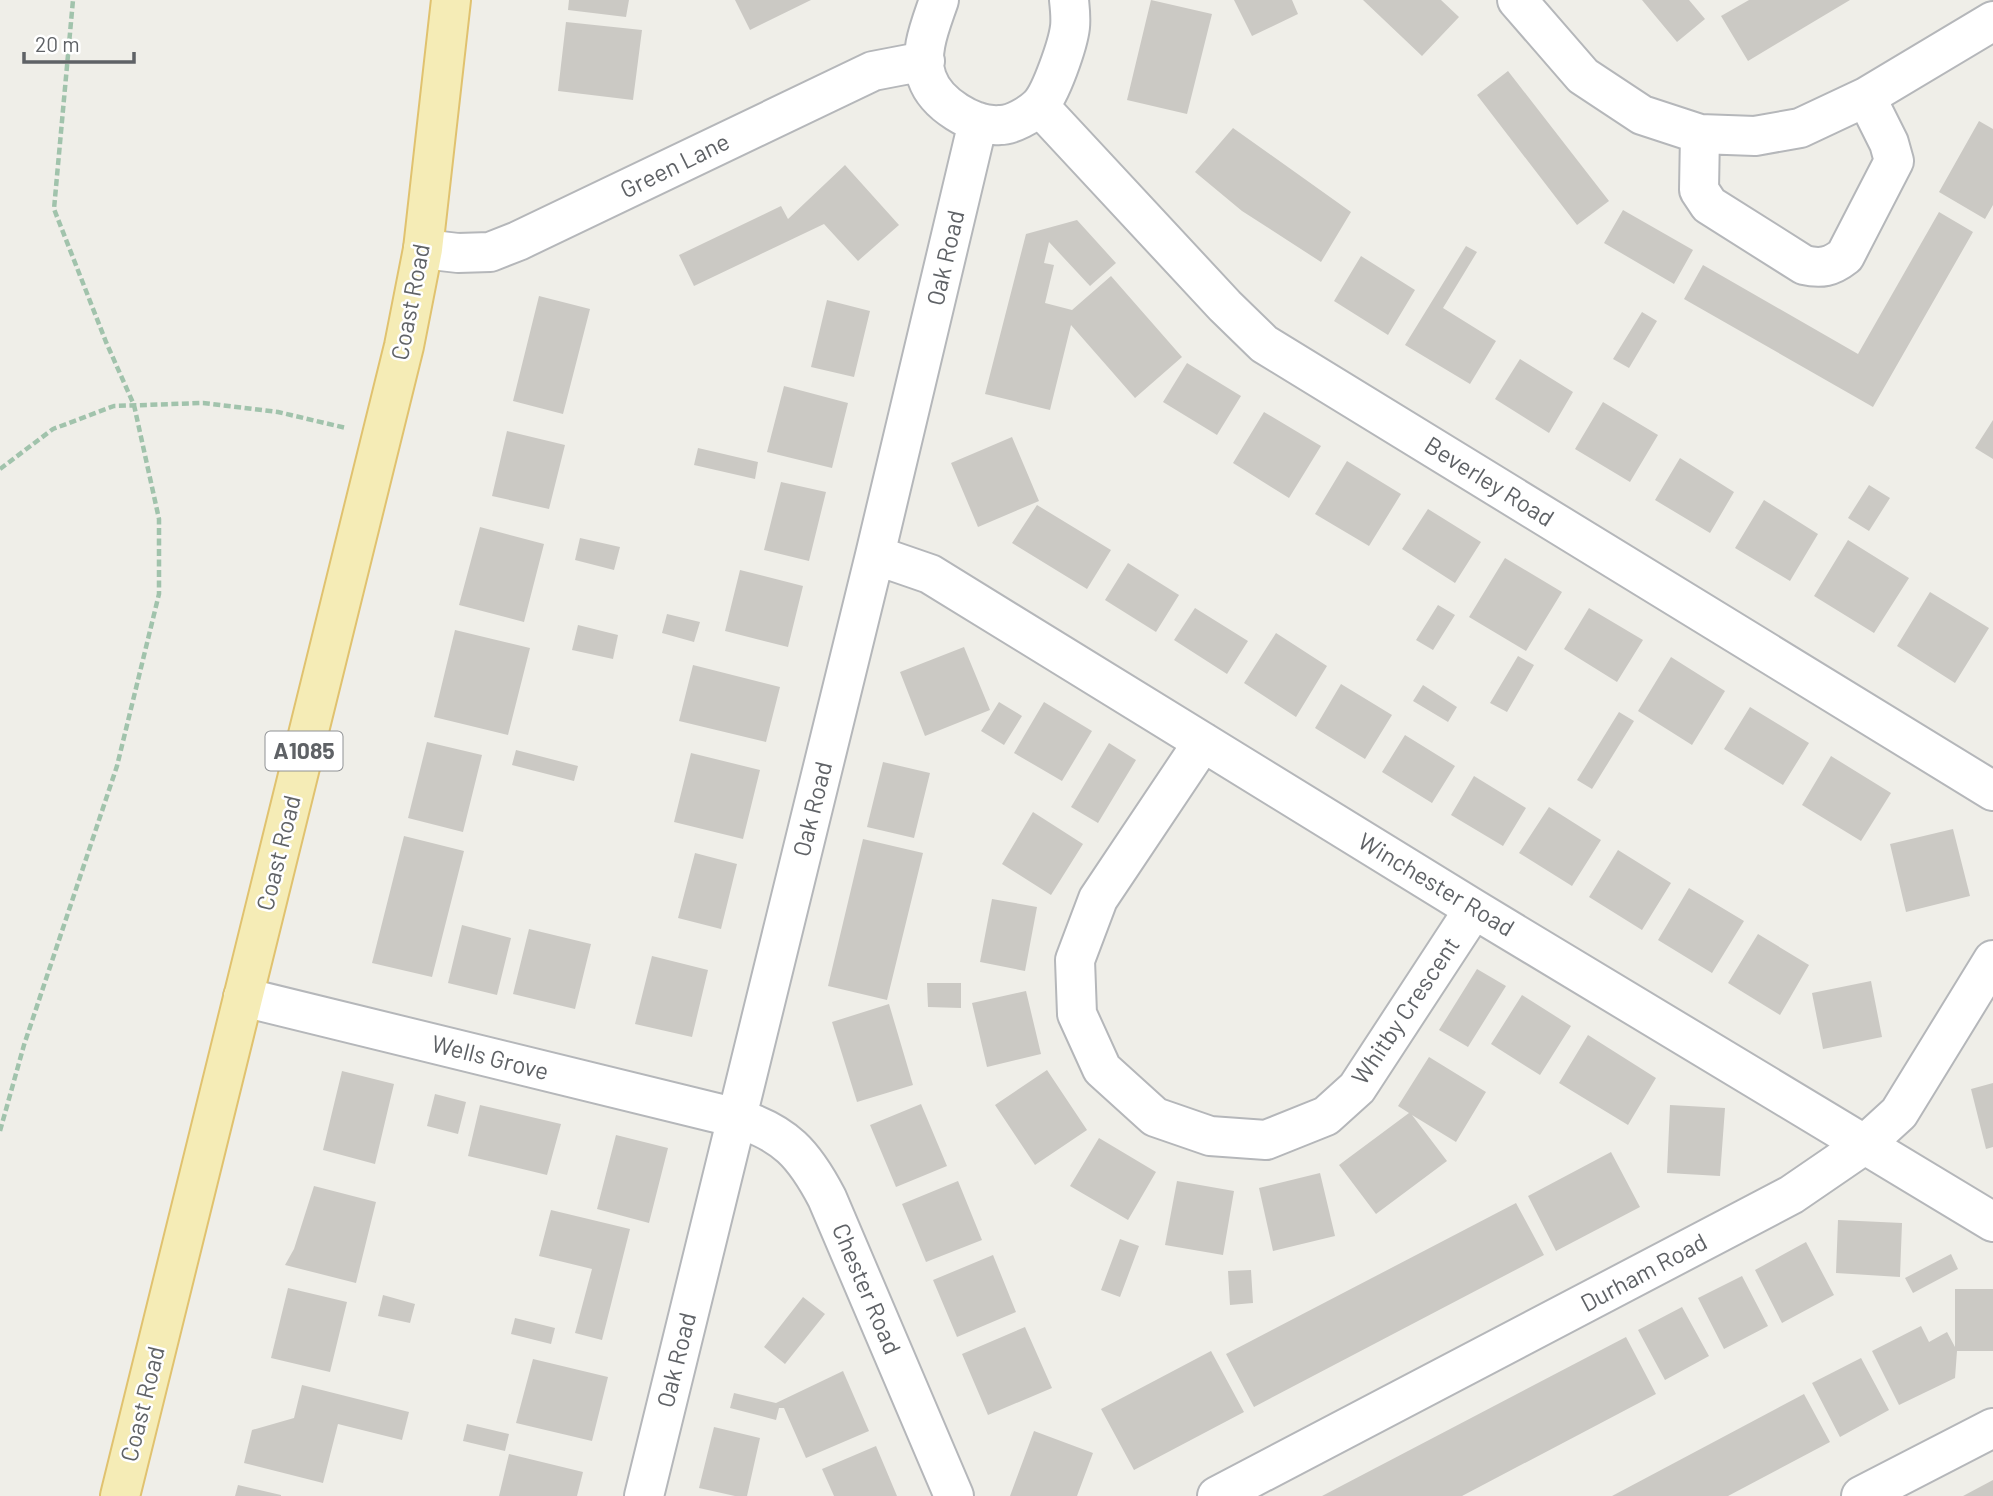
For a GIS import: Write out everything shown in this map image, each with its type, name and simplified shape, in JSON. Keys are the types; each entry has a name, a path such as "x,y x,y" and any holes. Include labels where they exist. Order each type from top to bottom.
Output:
{"main road":[{"name":"Coast Road","path":"120,1496 404,346 423,249 452,0"}],"street":[{"path":"939,0 928,35 925,61 927,79 939,98 962,116 978,122 1001,125 1018,120 1039,106 1056,76 1070,27 1069,0"},
{"path":"1517,0 1583,76 1642,115 1700,134 1755,136 1800,128 1866,97 1993,21"},
{"name":"Green Lane","path":"423,249 458,253 489,252 518,241 873,71 925,61"},
{"path":"1700,134 1699,190 1709,205 1804,265 1819,268 1835,264 1845,256 1894,161 1889,144 1866,97"},
{"name":"Beverley Road","path":"1039,106 1225,306 1264,344 1993,792"},
{"name":"Oak Road","path":"644,1496 875,555 978,122"},
{"name":"Winchester Road","path":"875,555 930,574 1474,909 1993,1222"},
{"name":"Whitby Crescent","path":"1203,742 1098,899 1075,960 1077,1014 1102,1069 1155,1117 1210,1136 1266,1140 1326,1116 1357,1088 1474,909"},
{"name":"Durham Road","path":"1217,1496 1791,1195 1864,1145 1899,1113 1993,960"},
{"name":"Wells Grove","path":"243,997 737,1118"},
{"name":"Chester Road","path":"737,1118 780,1136 814,1172 954,1496"},
{"path":"1861,1496 1993,1428"}],"path":[{"path":"0,1131 24,1045 117,766 159,594 159,519 134,405 106,342 54,209 73,0"},
{"path":"0,469 53,429 114,406 203,403 278,412 357,431"}],"building":[{"path":"569,0 629,0 626,17 568,10"},
{"path":"735,0 811,0 750,30"},
{"path":"1151,0 1212,14 1187,114 1127,100"},
{"path":"1234,0 1292,0 1298,14 1252,36"},
{"path":"1363,0 1441,0 1459,17 1422,56"},
{"path":"1642,0 1689,0 1705,19 1677,42"},
{"path":"1749,0 1850,0 1748,61 1721,16"},
{"path":"566,22 642,30 633,100 558,91"},
{"path":"1508,71 1609,201 1577,225 1477,95"},
{"path":"1979,121 1993,129 1993,205 1985,219 1939,192"},
{"path":"1233,128 1351,212 1321,262 1242,211 1195,172"},
{"path":"845,165 899,225 858,261 824,224 694,286 679,255 781,206 788,219"},
{"path":"1623,210 1693,250 1674,284 1604,243"},
{"path":"1939,212 1973,232 1873,407 1684,299 1703,265 1858,354"},
{"path":"1077,220 1116,263 1090,286 1049,242 1044,263 1054,265 1045,303 1072,310 1111,276 1182,357 1135,398 1071,325 1050,410 985,394 1026,234"},
{"path":"1466,246 1477,252 1443,308 1496,341 1470,384 1405,345"},
{"path":"1361,256 1415,290 1388,335 1334,301"},
{"path":"539,296 590,309 563,414 513,401"},
{"path":"827,300 870,311 854,377 811,367"},
{"path":"1642,312 1657,321 1629,368 1613,359"},
{"path":"1520,359 1573,392 1549,433 1495,399"},
{"path":"1187,363 1241,396 1217,435 1163,402"},
{"path":"784,386 848,403 832,468 767,452"},
{"path":"1603,402 1658,435 1630,482 1575,449"},
{"path":"1264,412 1321,446 1289,498 1233,463"},
{"path":"1993,420 1993,459 1975,448"},
{"path":"507,431 565,445 549,509 492,496"},
{"path":"1012,437 1039,501 978,527 951,463"},
{"path":"698,448 758,462 755,479 694,465"},
{"path":"1680,458 1734,492 1710,533 1655,500"},
{"path":"1347,461 1401,494 1369,546 1315,514"},
{"path":"781,482 826,492 809,561 764,550"},
{"path":"1869,485 1890,498 1869,531 1848,518"},
{"path":"1764,500 1818,534 1790,581 1735,548"},
{"path":"1037,505 1111,550 1087,589 1012,543"},
{"path":"1428,509 1481,542 1455,583 1402,549"},
{"path":"480,527 544,544 524,622 459,605"},
{"path":"580,538 620,547 614,570 575,560"},
{"path":"1848,540 1909,578 1874,633 1814,596"},
{"path":"1505,558 1562,592 1526,651 1469,617"},
{"path":"1128,563 1179,595 1156,632 1105,600"},
{"path":"740,570 803,586 788,647 725,631"},
{"path":"1930,592 1989,628 1955,683 1897,646"},
{"path":"1438,605 1455,615 1433,650 1416,640"},
{"path":"1195,608 1248,641 1227,674 1174,640"},
{"path":"1589,608 1643,640 1617,682 1564,649"},
{"path":"667,614 700,622 694,642 662,633"},
{"path":"578,625 618,635 613,659 572,650"},
{"path":"455,630 530,648 508,735 434,717"},
{"path":"1276,633 1327,666 1296,717 1244,683"},
{"path":"964,647 990,710 925,736 900,672"},
{"path":"1518,656 1534,665 1507,712 1490,703"},
{"path":"1671,657 1725,691 1692,745 1638,711"},
{"path":"693,665 780,687 766,742 679,721"},
{"path":"1341,684 1392,715 1365,759 1315,728"},
{"path":"1423,685 1457,707 1448,722 1413,701"},
{"path":"999,702 1022,716 1004,745 981,731"},
{"path":"1044,702 1092,731 1062,781 1014,753"},
{"path":"1750,707 1809,743 1783,785 1724,749"},
{"path":"1619,712 1634,721 1592,789 1577,780"},
{"path":"1405,735 1455,766 1432,803 1382,772"},
{"path":"427,742 482,755 463,832 408,818"},
{"path":"1109,743 1136,760 1098,823 1071,807"},
{"path":"516,750 578,766 574,781 512,765"},
{"path":"691,753 760,770 743,839 674,822"},
{"path":"1831,756 1891,793 1861,841 1802,805"},
{"path":"883,762 930,773 914,838 867,827"},
{"path":"1474,776 1526,808 1503,846 1451,815"},
{"path":"1549,807 1601,840 1572,886 1519,853"},
{"path":"1033,812 1083,844 1051,895 1002,864"},
{"path":"1953,829 1970,896 1906,912 1890,844"},
{"path":"404,836 464,851 432,977 372,963"},
{"path":"863,839 923,853 887,1000 828,986"},
{"path":"1618,850 1671,883 1642,930 1589,897"},
{"path":"695,853 737,864 721,929 678,918"},
{"path":"1689,888 1744,921 1712,973 1658,940"},
{"path":"992,899 1037,907 1025,971 980,962"},
{"path":"462,925 511,938 497,995 448,983"},
{"path":"529,929 591,944 575,1009 513,994"},
{"path":"1758,934 1809,965 1780,1015 1728,983"},
{"path":"652,956 708,970 692,1037 635,1024"},
{"path":"1477,969 1506,986 1468,1047 1439,1030"},
{"path":"1871,981 1882,1037 1823,1049 1812,993"},
{"path":"927,983 961,983 961,1008 928,1007"},
{"path":"1026,991 1041,1054 987,1067 972,1003"},
{"path":"1522,995 1571,1026 1540,1075 1491,1044"},
{"path":"889,1004 913,1085 857,1102 832,1022"},
{"path":"1588,1035 1656,1078 1628,1125 1559,1083"},
{"path":"1429,1057 1486,1092 1456,1142 1412,1115 1447,1161 1376,1214 1339,1165 1409,1113 1398,1106"},
{"path":"1047,1070 1087,1130 1035,1165 995,1105"},
{"path":"342,1071 394,1084 375,1164 323,1150"},
{"path":"1993,1083 1993,1147 1986,1149 1971,1089"},
{"path":"435,1094 466,1102 458,1134 427,1126"},
{"path":"921,1104 947,1166 896,1187 870,1125"},
{"path":"480,1105 561,1124 547,1175 468,1156"},
{"path":"1670,1105 1725,1108 1720,1176 1667,1173"},
{"path":"616,1135 668,1148 649,1223 597,1209"},
{"path":"1099,1138 1156,1172 1128,1220 1070,1186"},
{"path":"1611,1152 1640,1207 1556,1251 1528,1196"},
{"path":"1320,1173 1335,1236 1273,1251 1259,1188"},
{"path":"958,1181 982,1240 926,1262 902,1204"},
{"path":"1177,1181 1234,1191 1223,1255 1165,1245"},
{"path":"314,1186 376,1202 356,1283 285,1265 294,1249"},
{"path":"1516,1203 1544,1255 1254,1407 1226,1354"},
{"path":"551,1210 630,1229 602,1340 575,1333 592,1269 539,1256"},
{"path":"1838,1220 1902,1223 1900,1277 1836,1273"},
{"path":"1120,1239 1139,1246 1120,1297 1101,1290"},
{"path":"1806,1242 1834,1295 1782,1323 1755,1270"},
{"path":"1951,1254 1958,1269 1913,1293 1905,1278"},
{"path":"993,1255 1016,1312 957,1337 933,1280"},
{"path":"1251,1270 1253,1303 1230,1305 1228,1271"},
{"path":"1742,1276 1768,1326 1724,1349 1698,1298"},
{"path":"288,1288 347,1302 330,1372 271,1358"},
{"path":"1955,1289 1993,1289 1993,1351 1957,1351 1955,1378 1899,1405 1872,1351 1921,1326 1929,1342 1947,1332 1955,1347"},
{"path":"383,1295 415,1304 410,1323 378,1316"},
{"path":"803,1297 825,1314 785,1364 764,1347"},
{"path":"1682,1307 1709,1356 1665,1380 1638,1330"},
{"path":"515,1318 555,1328 551,1344 511,1334"},
{"path":"1025,1327 1052,1388 988,1415 962,1354"},
{"path":"1626,1337 1656,1394 1462,1496 1322,1496"},
{"path":"1211,1351 1244,1412 1134,1470 1101,1409"},
{"path":"1861,1358 1889,1410 1840,1437 1812,1383"},
{"path":"533,1359 608,1377 592,1441 516,1423"},
{"path":"843,1371 869,1431 806,1458 784,1408 779,1408 776,1420 730,1408 734,1393 776,1403"},
{"path":"302,1385 409,1412 402,1440 338,1424 323,1483 244,1463 252,1430 294,1418"},
{"path":"1804,1394 1830,1442 1728,1496 1612,1496"},
{"path":"467,1424 509,1434 505,1451 463,1441"},
{"path":"714,1427 760,1438 747,1496 699,1488"},
{"path":"1034,1431 1093,1453 1077,1496 1010,1496"},
{"path":"876,1446 897,1496 834,1496 822,1469"},
{"path":"509,1454 583,1472 577,1496 499,1496"},
{"path":"1993,1480 1993,1496 1963,1496"},
{"path":"238,1485 281,1495 281,1496 235,1496"}]}
